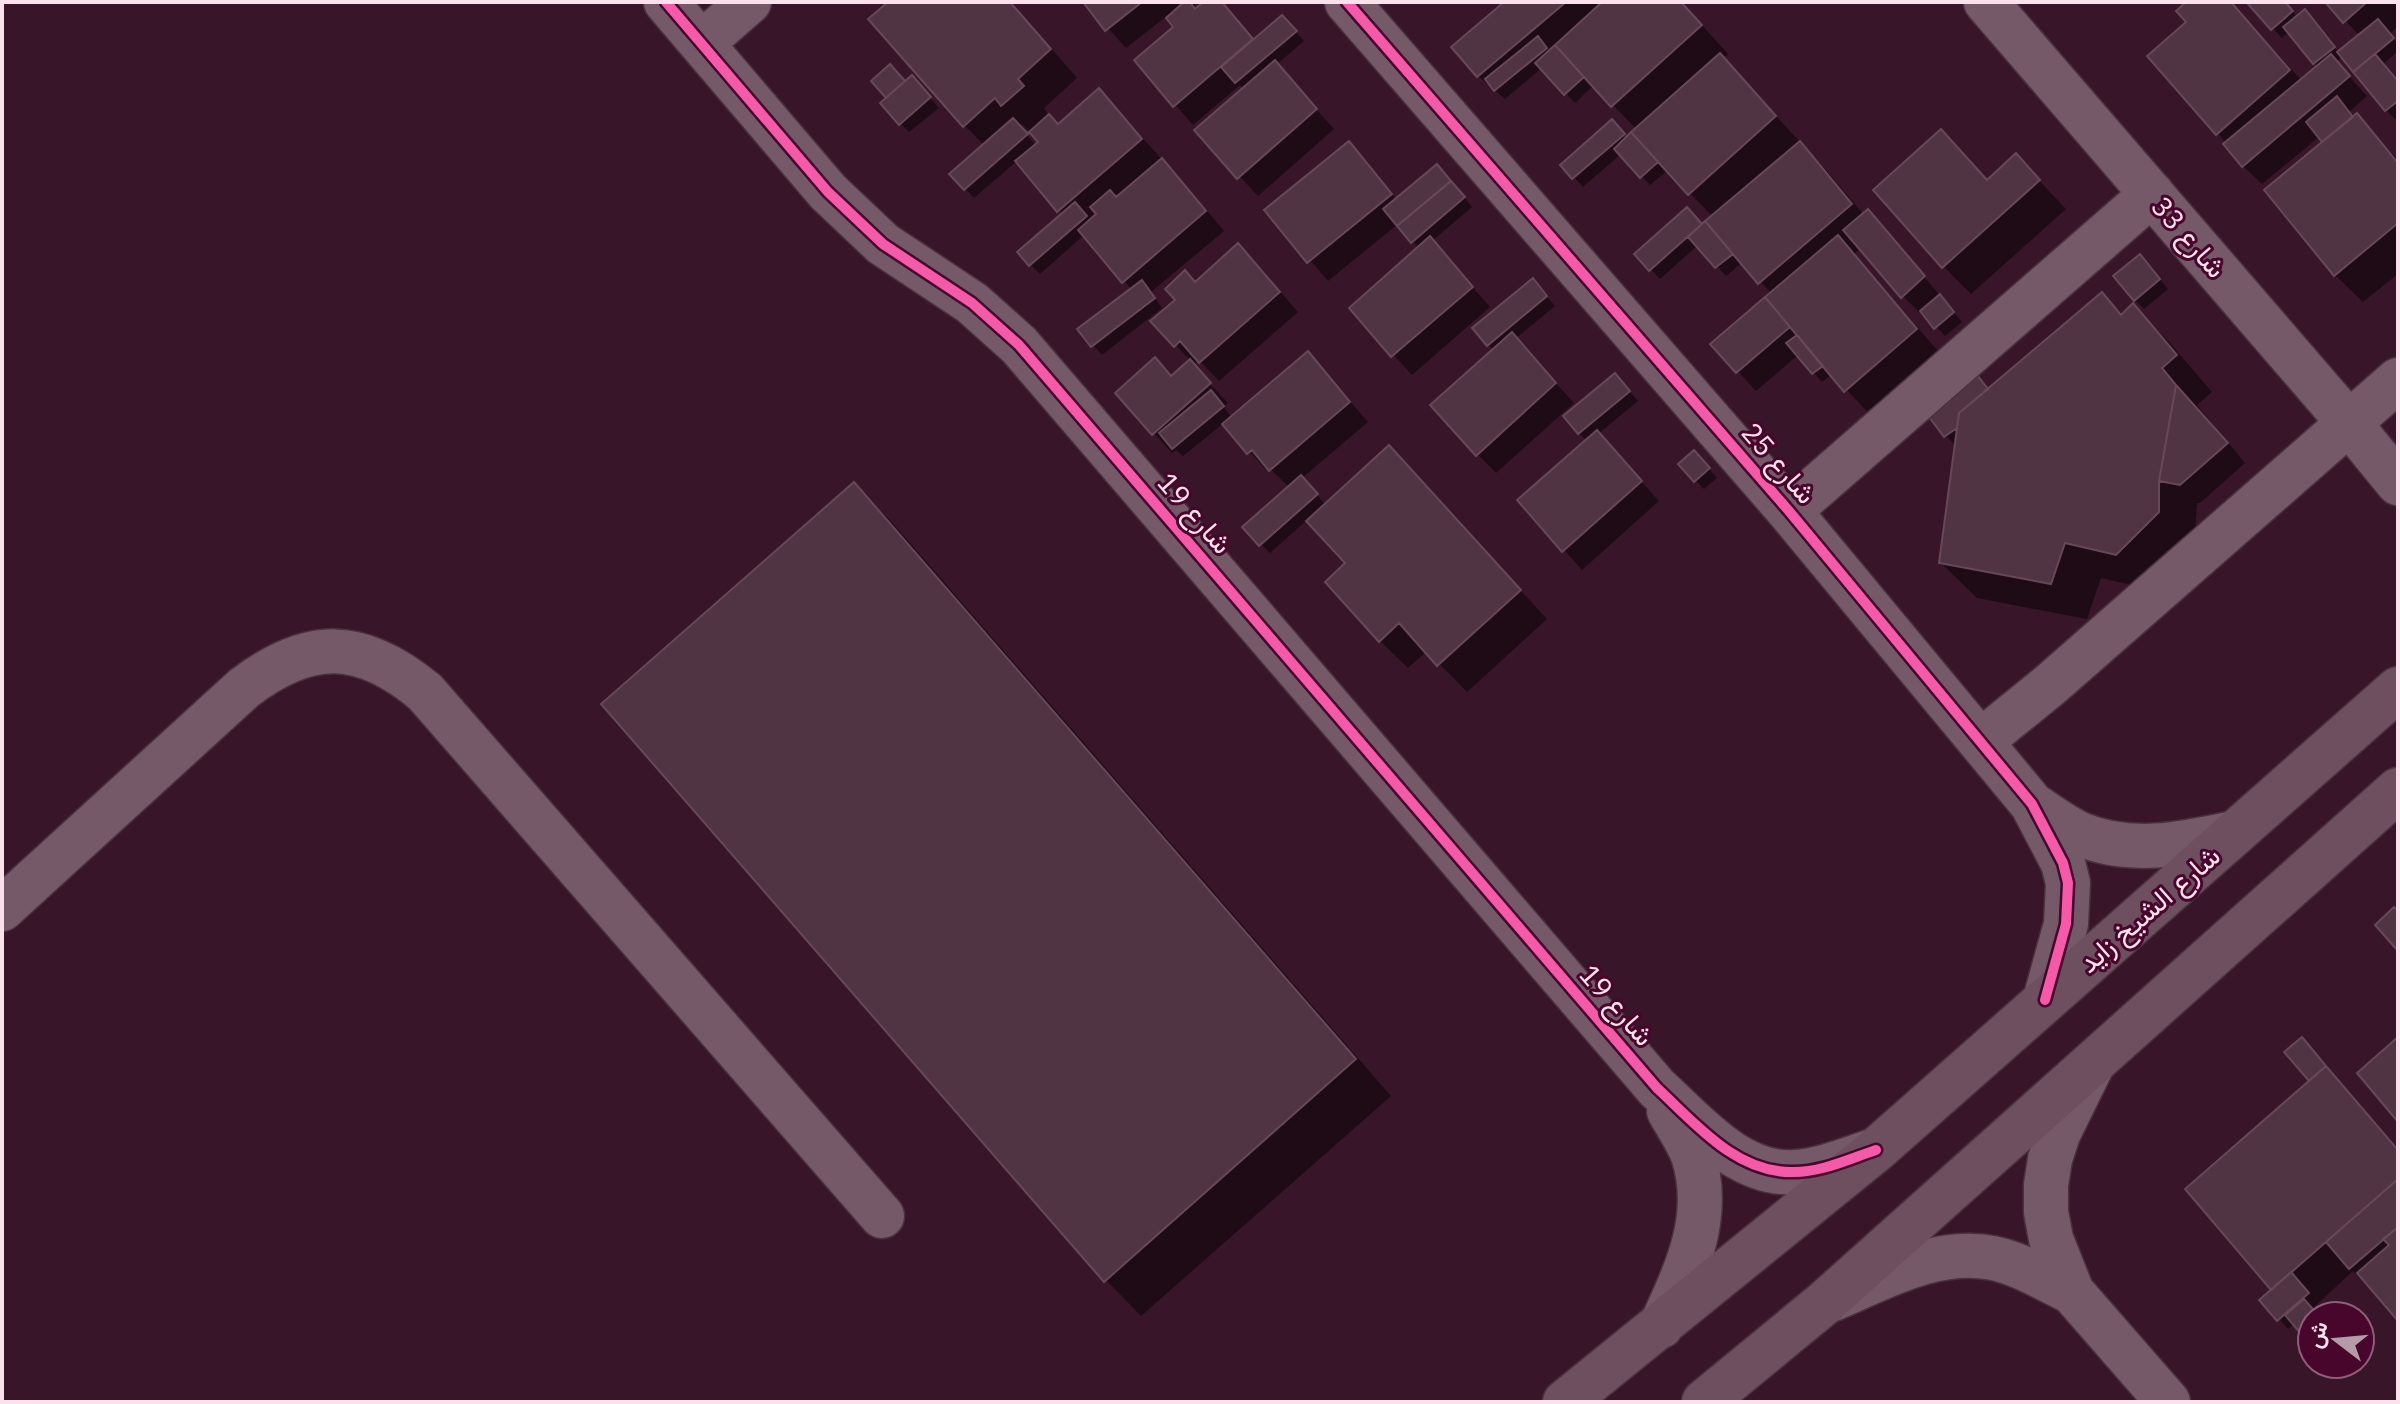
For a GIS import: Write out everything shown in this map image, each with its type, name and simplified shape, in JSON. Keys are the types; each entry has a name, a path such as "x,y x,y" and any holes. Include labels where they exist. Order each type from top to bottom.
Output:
{"main road":[{"name":"شارع الشيخ زايد","path":"1565,1402 1876,1150 2398,689"},
{"path":"1704,1402 1823,1304 2398,790"}],"street":[{"name":"شارع 19","path":"666,2 854,219 914,266 972,303 1019,345 1657,1088"},
{"path":"702,43 749,2"},
{"name":"شارع 25","path":"1347,2 1789,511 2032,804 2063,863 2068,883 2066,924 2045,1000"},
{"name":"شارع 33","path":"2006,9 2152,194 2396,478"},
{"path":"1789,511 2152,194"},
{"path":"1981,741 2050,685 2398,380"},
{"path":"2,909 232,698 271,667 302,655 336,651 369,656 399,670 425,692 882,1216"},
{"name":"شارع 25","path":"2032,804 2078,833 2125,846 2174,845 2234,833"},
{"path":"2094,1061 2058,1134 2046,1185 2046,1212 2051,1239 2072,1292 2168,1402"},
{"path":"1657,1088 1722,1147 1744,1161 1767,1170 1792,1173 1816,1169 1876,1150"},
{"path":"1657,1088 1692,1151 1701,1197 1696,1243 1661,1326"},
{"path":"1823,1304 1905,1268 1933,1259 1962,1256 1992,1258 2021,1267 2072,1292"}],"building":[{"path":"888,2 1010,2 1051,49 1018,79 1024,86 1001,106 995,98 963,127 868,19"},
{"path":"1083,2 1142,2 1105,31"},
{"path":"1184,2 1190,2 1195,9 1203,2 1222,2 1253,39 1173,107 1134,60 1173,27 1166,18"},
{"path":"1504,2 1566,2 1477,77 1451,47"},
{"path":"1602,2 1681,2 1702,25 1611,107 1555,45"},
{"path":"2186,2 2231,2 2290,70 2216,135 2147,56 2186,22 2176,11"},
{"path":"2285,2 2293,11 2271,30 2248,4"},
{"path":"2325,2 2367,2 2343,23"},
{"path":"2305,9 2335,47 2313,64 2283,27"},
{"path":"1282,15 1297,31 1235,83 1221,67"},
{"path":"2378,19 2394,38 2353,72 2337,52"},
{"path":"1538,36 1547,48 1494,91 1485,79"},
{"path":"1555,45 1584,77 1564,95 1535,63"},
{"path":"1720,53 1776,116 1688,195 1631,132"},
{"path":"2331,54 2350,76 2242,167 2223,144"},
{"path":"2375,54 2398,81 2398,101 2385,111 2353,72"},
{"path":"1275,60 1317,109 1237,179 1194,130"},
{"path":"890,64 905,81 886,98 871,81"},
{"path":"912,75 931,97 899,125 880,103"},
{"path":"1099,88 1142,139 1057,212 1015,161 1038,142 1029,132 1049,114 1058,124"},
{"path":"2337,96 2353,117 2322,142 2306,122"},
{"path":"2357,113 2398,163 2398,223 2334,276 2264,190"},
{"path":"1013,118 1028,134 964,190 949,174"},
{"path":"1612,119 1625,134 1572,179 1560,165"},
{"path":"1941,129 1987,180 2016,153 2040,180 1942,268 1873,190"},
{"path":"1631,132 1658,162 1640,178 1614,149"},
{"path":"1349,141 1392,194 1307,263 1264,210"},
{"path":"1800,141 1852,204 1758,284 1705,221"},
{"path":"1162,158 1206,211 1122,283 1078,230 1096,214 1090,207 1110,190 1116,197"},
{"path":"1437,164 1451,181 1397,226 1383,209"},
{"path":"1451,181 1465,197 1411,243 1397,226"},
{"path":"1075,202 1087,216 1029,266 1017,252"},
{"path":"1687,207 1702,224 1649,271 1634,254"},
{"path":"1868,209 1925,276 1901,298 1843,230"},
{"path":"1705,221 1733,254 1715,268 1688,237"},
{"path":"1838,235 1917,329 1844,392 1765,297"},
{"path":"1430,236 1473,287 1391,357 1349,308"},
{"path":"1238,243 1280,292 1199,363 1180,341 1174,347 1150,321 1175,300 1165,289 1185,270 1195,282"},
{"path":"2140,254 2160,279 2134,301 2113,276"},
{"path":"1533,278 1547,296 1487,346 1472,328"},
{"path":"1142,280 1155,298 1091,347 1077,329"},
{"path":"2102,292 2121,315 2133,303 2177,355 2162,368 2176,385 2159,481 2159,512 2116,555 2065,543 2051,584 1939,563 1959,413"},
{"path":"1940,294 1954,312 1934,329 1920,311"},
{"path":"1765,297 1790,327 1736,373 1710,344"},
{"path":"1512,332 1556,383 1476,456 1430,405"},
{"path":"1797,335 1823,366 1812,374 1786,343"},
{"path":"1308,351 1350,402 1269,471 1252,450 1247,454 1222,424"},
{"path":"1155,357 1171,376 1190,359 1211,383 1152,435 1115,393"},
{"path":"1615,373 1630,391 1578,434 1563,416"},
{"path":"1978,376 1988,389 1959,413 1957,428 1944,437 1929,417"},
{"path":"2176,385 2228,443 2180,485 2159,481"},
{"path":"1211,390 1224,406 1172,449 1159,433"},
{"path":"1597,430 1642,481 1562,552 1517,500"},
{"path":"1389,445 1521,590 1437,666 1399,623 1379,642 1325,582 1345,563 1306,521"},
{"path":"1694,450 1710,468 1694,482 1678,464"},
{"path":"1301,475 1318,494 1259,546 1242,527"},
{"path":"854,482 1356,1059 1104,1282 601,704"},
{"path":"2394,907 2398,911 2398,951 2375,925"},
{"path":"2302,1037 2326,1066 2309,1081 2284,1052"},
{"path":"2398,1037 2398,1122 2357,1073"},
{"path":"2326,1066 2398,1150 2398,1179 2271,1290 2185,1189"},
{"path":"2398,1179 2398,1227 2349,1269 2326,1242"},
{"path":"2398,1227 2398,1321 2357,1273 2389,1245 2383,1239"},
{"path":"2291,1272 2309,1293 2296,1300 2296,1304 2277,1321 2259,1300"},
{"path":"2296,1306 2296,1328 2285,1315"}],"cycle path":[{"path":"666,2 828,192 883,244 972,303 1019,345 1657,1088 1686,1116 1734,1155 1771,1170 1813,1170 1876,1150"},
{"path":"1347,2 1789,511 2032,804 2063,863 2068,883 2066,924 2045,1000"}]}
